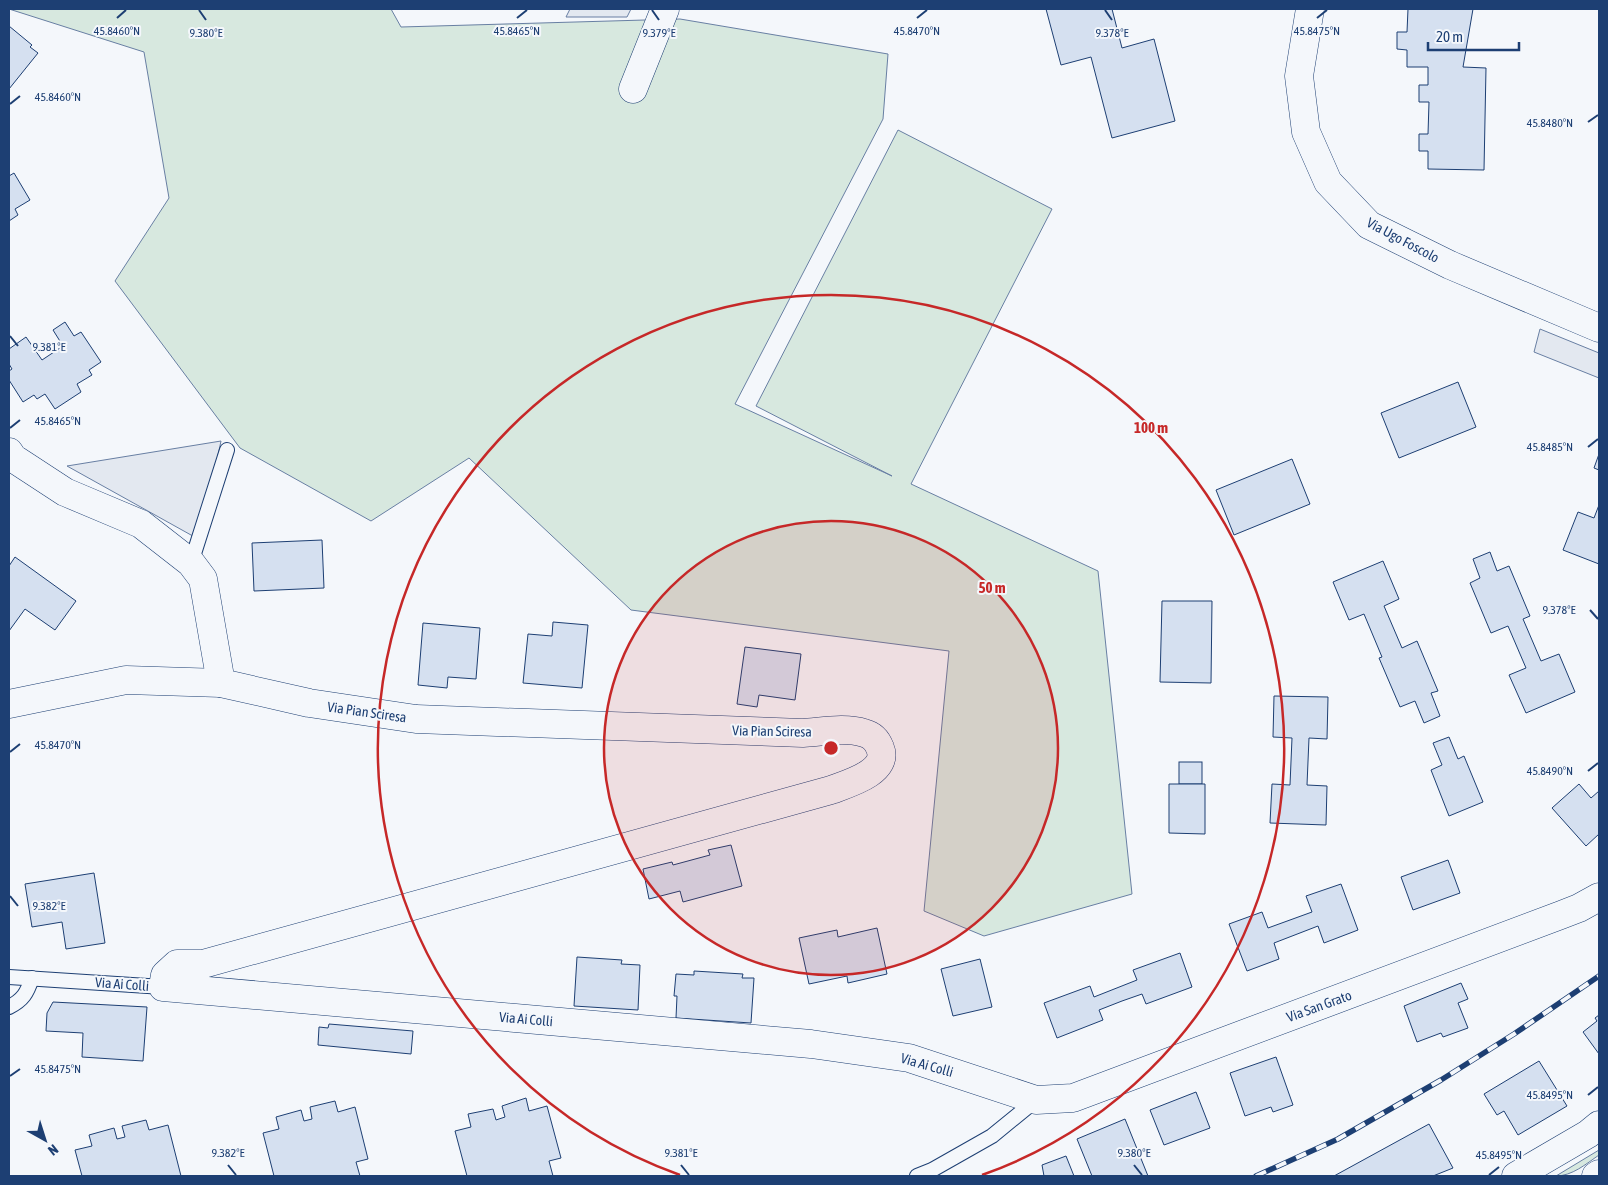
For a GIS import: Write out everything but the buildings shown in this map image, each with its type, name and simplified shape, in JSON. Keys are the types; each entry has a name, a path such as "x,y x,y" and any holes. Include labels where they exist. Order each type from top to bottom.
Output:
{"street":[{"path":"633,89 665,9"},
{"name":"Via Ugo Foscolo","path":"1310,9 1299,76 1306,132 1328,182 1369,225 1450,265 1599,328"},
{"path":"9,452 13,458 65,492 141,524 191,563 203,579 221,683 126,680 9,704"},
{"name":"Via Pian Sciresa","path":"163,987 165,975 177,964 203,964 830,790 862,778 878,766 882,752 877,740 865,733 852,731 802,733 416,719 309,703 221,683"},
{"name":"Via San Grato","path":"1036,1100 1072,1098 1562,916 1599,897"},
{"name":"Via Ai Colli","path":"163,987 811,1044 908,1058 1036,1100"},
{"path":"1516,1176 1572,1144 1599,1125"}],"lane":[{"path":"191,563 227,450"},
{"name":"Via Ai Colli","path":"9,977 163,987"},
{"path":"9,1007 22,999 27,993 32,978"},
{"path":"917,1176 932,1170 992,1136 1036,1100"}],"shaded area":[{"path":"9,9 391,9 401,27 680,19 888,54 883,119 735,404 892,476 756,406 898,130 1052,209 911,484 1098,571 1132,894 984,936 924,911 949,651 631,610 469,458 371,521 240,448 115,281 169,198 144,52"},
{"path":"570,9 631,9 627,17 566,17"},
{"path":"1540,329 1599,353 1599,378 1534,352"},
{"path":"221,441 200,540 67,466"},
{"path":"1599,1150 1599,1155 1579,1169 1568,1174 1556,1176"}],"railway":[{"path":"1256,1176 1338,1139 1441,1080 1514,1034 1599,976"}]}
